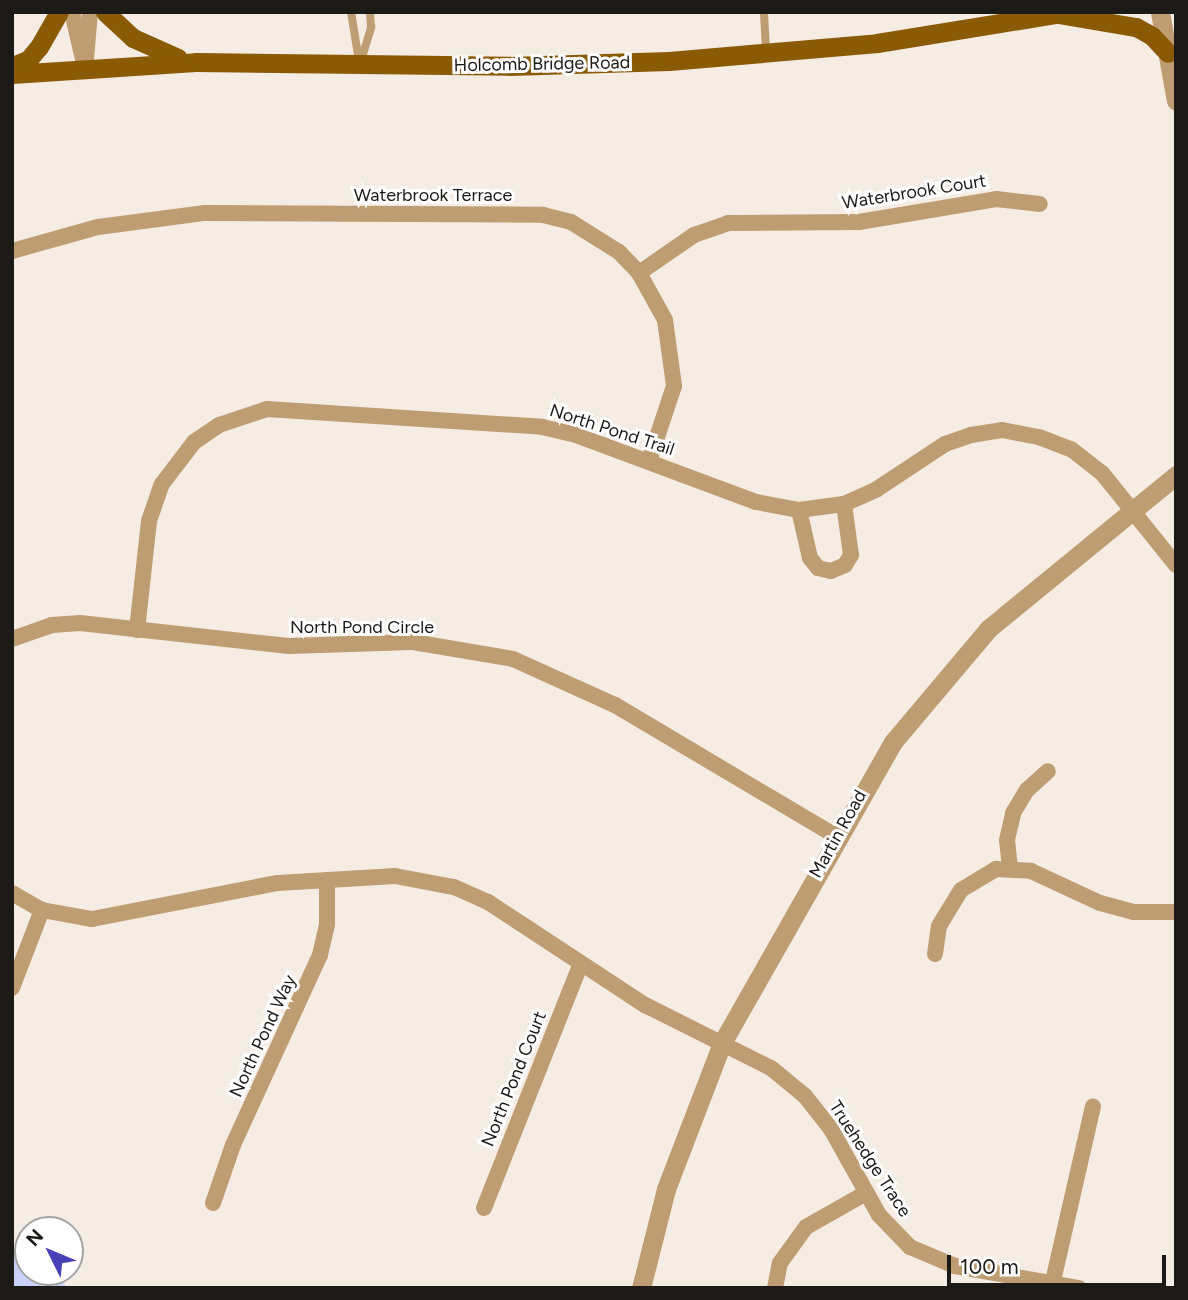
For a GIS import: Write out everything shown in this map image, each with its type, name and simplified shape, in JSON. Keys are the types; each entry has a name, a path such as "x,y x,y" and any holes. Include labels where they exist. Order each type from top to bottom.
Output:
{"main road":[{"path":"12,66 28,60 59,12"},
{"path":"105,12 147,47 196,62"},
{"name":"Holcomb Bridge Road","path":"12,74 196,62 563,66 766,54 903,39 1064,13 1136,27 1152,36 1168,53"}],"street":[{"path":"72,12 85,68"},
{"path":"85,68 90,12"},
{"path":"1160,12 1176,101"},
{"name":"Waterbrook Court","path":"639,273 694,235 729,223 859,222 996,199 1040,204"},
{"name":"Waterbrook Terrace","path":"12,251 98,227 205,213 543,215 594,233 639,273 665,320 674,364 670,407 649,461"},
{"name":"North Pond Trail","path":"137,629 149,522 162,484 194,442 244,414 290,407 507,421 576,435 756,502 799,510 844,504 877,489 945,444 1002,430 1039,437 1071,449 1102,473 1132,510"},
{"name":"Martin Road","path":"640,1288 666,1189 722,1043 836,836 893,742 956,662 1022,597 1176,475"},
{"path":"799,510 810,558 818,568 831,571 845,565 851,555 844,504"},
{"path":"1132,510 1176,565"},
{"name":"North Pond Circle","path":"12,639 52,625 137,629 289,646 413,642 513,659 615,705 836,836"},
{"path":"1010,868 1007,840 1013,813 1027,790 1048,771"},
{"path":"935,954 939,926 961,890 983,874 1010,868 1031,872 1100,903 1134,912 1176,912"},
{"path":"12,893 42,910 108,919 225,891 327,880 396,876 454,887 488,902 580,965 645,1005 722,1043"},
{"name":"North Pond Way","path":"213,1203 233,1145 320,955 327,924 327,880"},
{"path":"12,988 42,910"},
{"name":"North Pond Court","path":"484,1208 580,965"},
{"name":"Truehedge Trace","path":"722,1043 771,1068 805,1096 831,1129 866,1193 892,1231 928,1257 955,1266 1053,1281 1079,1288"},
{"path":"1053,1281 1093,1107"},
{"path":"775,1288 785,1254 806,1227 866,1193"}],"lane":[{"path":"351,12 360,64"},
{"path":"360,64 371,27 370,12"},
{"path":"764,12 766,54"}],"water":[{"path":"14,1255 14,1286 69,1288 12,1288"}]}
